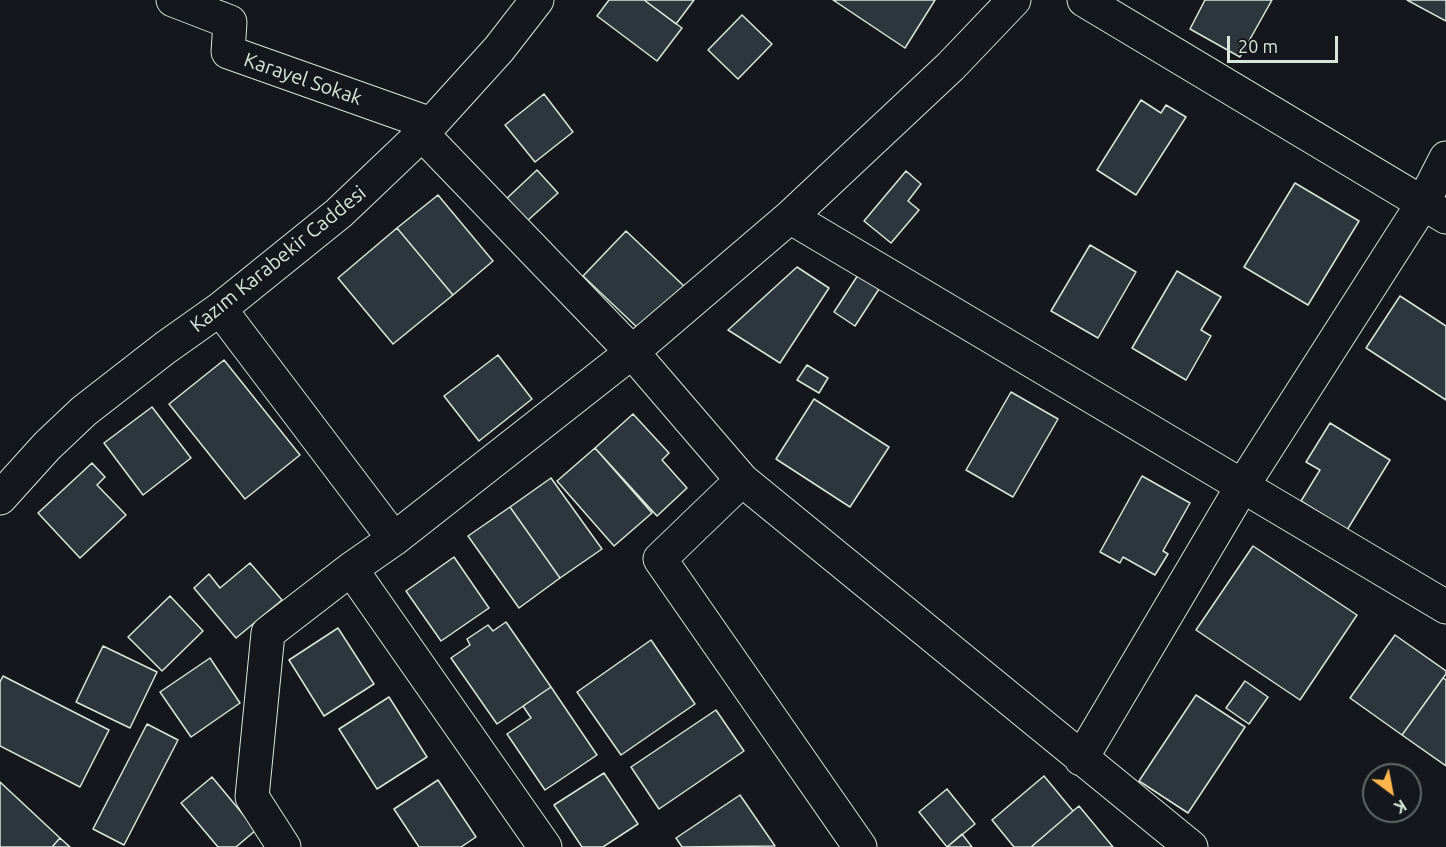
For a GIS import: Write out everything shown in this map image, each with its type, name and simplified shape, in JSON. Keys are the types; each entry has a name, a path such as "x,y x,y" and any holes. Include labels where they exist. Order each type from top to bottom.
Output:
{"street":[{"name":"Karayel Sokak","path":"173,0 232,11 228,52 427,129"},
{"name":"Kazım Karabekir Caddesi","path":"0,498 47,446 84,411 220,309 339,213 427,129 499,49 537,0"},
{"path":"284,847 252,797 268,633 351,568 394,539 632,352 790,217 951,66 1014,0"},
{"path":"1084,0 1435,210"},
{"path":"427,129 632,352 742,480 1191,847"},
{"path":"1082,759 1244,485 1435,210 1446,158"},
{"path":"790,217 1446,607"},
{"path":"220,309 394,539"},
{"path":"742,480 660,559 860,847"},
{"path":"351,568 545,847"}],"building":[{"path":"609,0 644,0 682,28 657,61 597,16"},
{"path":"644,0 694,0 676,24"},
{"path":"833,0 935,0 905,48"},
{"path":"1205,0 1272,0 1240,57 1190,29"},
{"path":"1407,0 1446,0 1446,21"},
{"path":"742,15 772,44 738,79 708,50"},
{"path":"544,94 573,132 535,162 505,125"},
{"path":"1141,100 1161,113 1166,105 1186,117 1136,195 1097,170"},
{"path":"537,170 558,193 526,222 505,200"},
{"path":"906,171 921,184 908,201 919,210 891,243 864,221"},
{"path":"1295,183 1359,221 1308,305 1244,267"},
{"path":"438,195 493,261 453,295 397,228"},
{"path":"397,228 453,295 393,344 338,278"},
{"path":"626,231 685,287 642,332 583,276"},
{"path":"1090,245 1136,272 1098,338 1051,311"},
{"path":"797,267 829,288 780,363 728,330"},
{"path":"1177,271 1221,297 1201,330 1211,336 1186,380 1132,348"},
{"path":"858,275 879,289 855,326 834,312"},
{"path":"1400,296 1446,326 1446,400 1366,348"},
{"path":"498,355 532,399 479,441 444,396"},
{"path":"224,360 300,455 245,499 169,404"},
{"path":"807,365 828,378 819,393 797,380"},
{"path":"1011,392 1058,419 1013,497 966,470"},
{"path":"814,399 889,447 850,507 776,459"},
{"path":"152,407 191,458 143,495 104,443"},
{"path":"633,414 669,453 662,460 687,488 657,516 595,448"},
{"path":"1330,423 1390,460 1347,530 1301,501 1320,470 1306,462"},
{"path":"595,448 652,513 614,546 557,481"},
{"path":"92,463 105,477 97,485 126,515 80,558 38,513"},
{"path":"1142,476 1190,503 1163,551 1168,554 1155,575 1123,557 1120,563 1100,552"},
{"path":"551,478 602,549 560,578 510,507"},
{"path":"510,507 560,578 519,608 468,536"},
{"path":"1253,546 1357,615 1300,700 1196,630"},
{"path":"454,557 489,608 441,641 406,591"},
{"path":"250,563 282,600 236,638 194,588 209,574 220,588"},
{"path":"170,596 203,631 162,671 128,637"},
{"path":"506,622 551,687 497,724 451,658 470,645 467,639 488,625 493,631"},
{"path":"338,628 374,684 324,716 289,660"},
{"path":"1395,635 1446,671 1402,735 1350,698"},
{"path":"651,640 695,704 621,755 577,692"},
{"path":"103,646 157,672 130,728 76,702"},
{"path":"210,658 240,703 191,737 160,692"},
{"path":"3,676 109,730 80,787 0,746 0,682"},
{"path":"1443,678 1446,680 1446,766 1402,735"},
{"path":"1245,681 1268,697 1249,724 1226,708"},
{"path":"551,687 597,755 545,790 507,734 531,718 523,706"},
{"path":"1196,695 1245,727 1188,813 1139,781"},
{"path":"389,697 427,757 377,789 339,729"},
{"path":"716,710 744,751 659,809 631,767"},
{"path":"147,724 178,740 124,845 93,829"},
{"path":"604,773 638,824 603,847 582,847 554,805"},
{"path":"1044,776 1073,811 1031,847 1014,847 992,820"},
{"path":"212,777 256,830 236,847 218,847 181,803"},
{"path":"438,780 476,837 461,847 419,847 394,809"},
{"path":"0,782 60,838 52,847 0,847"},
{"path":"947,789 975,824 947,847 919,812"},
{"path":"740,795 775,846 682,847 676,838"},
{"path":"1079,806 1113,847 1031,847 1073,811"},
{"path":"962,834 972,847 947,847"},
{"path":"60,838 70,847 52,847"}]}
